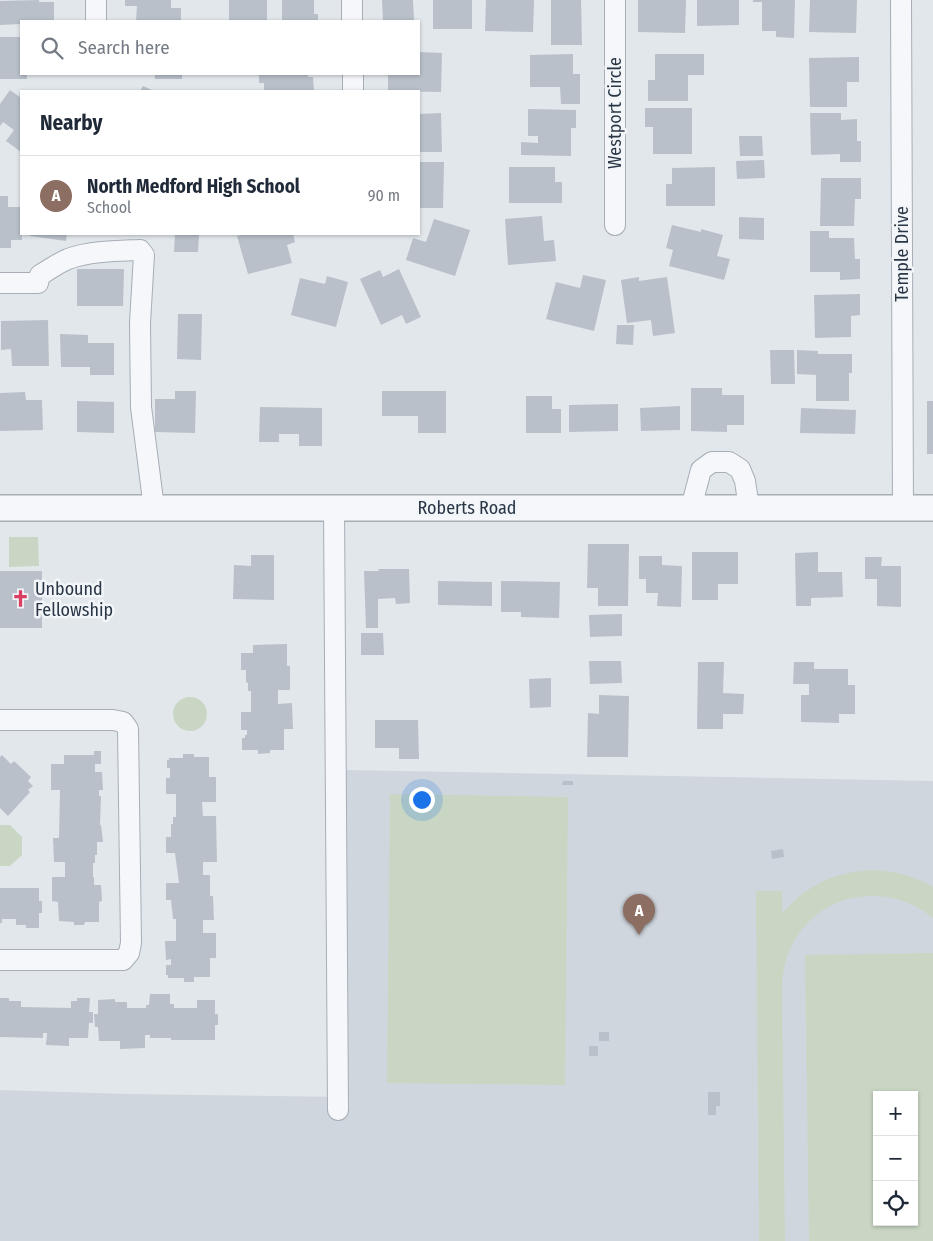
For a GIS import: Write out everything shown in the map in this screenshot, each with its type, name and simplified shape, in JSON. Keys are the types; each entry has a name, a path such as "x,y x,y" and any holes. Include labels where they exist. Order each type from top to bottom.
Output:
{"street":[{"path":"96,0 96,20"},
{"path":"352,0 352,20"},
{"name":"Westport Circle","path":"616,0 616,225"},
{"name":"Temple Drive","path":"901,0 903,508"},
{"path":"353,75 353,90"},
{"path":"0,283 38,283 40,275 68,259 110,251 140,250 144,255 140,323 141,407 154,508"},
{"path":"691,508 700,470 712,462 729,462 740,468 745,481 749,508"},
{"name":"Roberts Road","path":"0,508 933,508"},
{"path":"334,508 338,1110"},
{"path":"0,720 113,720 123,722 128,729 131,943 129,954 123,960 0,960"}],"shaded area":[{"path":"346,770 933,781 933,1241 0,1241 0,1090 345,1097"}],"green space":[{"path":"9,537 38,537 39,566 9,567"},
{"path":"190,697 197,698 202,702 206,707 206,721 202,726 197,730 190,731 183,730 178,726 174,721 173,714 174,707 178,702 183,698"},
{"path":"390,794 568,797 565,1085 387,1083"},
{"path":"0,825 10,825 22,837 22,855 10,866 0,866"},
{"path":"871,870 903,874 933,887 933,918 915,906 896,899 876,896 856,897 837,903 819,913 804,927 792,945 785,965 782,986 785,1241 759,1241 756,891 782,891 782,913 802,894 822,882 845,874"},
{"path":"933,953 933,1241 809,1241 805,955"}],"building":[{"path":"39,0 39,2 54,2 54,20 20,20 20,24 0,25 0,1"},
{"path":"125,0 171,0 171,8 181,8 181,20 136,20 137,6 125,6"},
{"path":"229,0 267,0 267,20 229,20"},
{"path":"282,0 314,0 314,14 318,14 318,20 282,20"},
{"path":"382,0 413,0 414,20 383,20"},
{"path":"433,0 472,0 472,29 433,29"},
{"path":"486,0 534,0 533,32 485,31"},
{"path":"551,0 581,0 582,45 551,45"},
{"path":"638,0 686,0 685,33 638,32"},
{"path":"697,0 739,0 739,25 697,26"},
{"path":"753,0 795,0 794,38 776,37 776,31 762,31 762,2 753,2"},
{"path":"810,0 857,0 856,33 809,32"},
{"path":"0,37 20,37 20,75 27,75 27,79 0,79"},
{"path":"420,52 442,53 441,92 388,90 388,75 420,75"},
{"path":"573,54 573,74 580,74 580,104 561,104 560,87 530,87 530,55"},
{"path":"655,54 704,54 704,75 688,75 688,101 648,101 648,80 655,80"},
{"path":"859,57 859,82 847,82 847,107 810,107 809,58"},
{"path":"155,75 182,75 182,79 155,79"},
{"path":"259,75 308,75 308,77 313,77 314,90 264,90 264,83 259,83"},
{"path":"143,86 152,90 141,90"},
{"path":"10,90 20,97 20,151 6,141 14,130 3,122 0,126 0,104"},
{"path":"645,108 692,108 692,154 653,154 653,127 645,127"},
{"path":"528,109 576,110 576,128 571,128 571,156 521,155 521,142 538,143 538,136 528,136"},
{"path":"441,113 442,152 420,152 420,114"},
{"path":"810,113 841,113 841,120 857,119 857,141 861,141 861,162 840,162 840,154 811,155"},
{"path":"739,136 762,136 763,156 740,156"},
{"path":"764,160 765,178 737,179 736,161"},
{"path":"420,162 444,162 443,208 420,208"},
{"path":"509,167 555,167 555,182 562,182 562,203 509,203"},
{"path":"715,167 715,206 666,206 666,184 672,184 672,168"},
{"path":"821,178 861,178 861,199 855,199 854,226 820,226"},
{"path":"0,196 8,196 8,207 20,207 20,235 22,235 22,240 11,240 11,248 0,248"},
{"path":"542,216 544,241 554,240 556,261 508,265 505,219"},
{"path":"739,217 764,218 764,240 739,239"},
{"path":"434,219 470,230 455,276 406,260 413,238 426,242"},
{"path":"672,225 701,232 701,229 723,235 717,256 730,259 724,280 669,266 673,250 666,248"},
{"path":"810,231 829,231 829,238 854,238 855,259 860,259 860,279 840,280 840,272 810,272"},
{"path":"30,235 67,235 66,241"},
{"path":"175,235 199,235 198,252 174,252"},
{"path":"293,235 295,242 287,245 292,263 248,274 237,236"},
{"path":"77,269 124,269 123,306 77,306"},
{"path":"399,269 421,317 406,324 402,315 381,325 360,279 380,270 383,277"},
{"path":"583,275 606,280 594,331 546,319 556,282 580,288"},
{"path":"327,276 348,282 336,327 291,315 300,278 325,284"},
{"path":"639,277 639,281 667,277 675,333 653,336 651,320 627,323 621,280"},
{"path":"860,294 860,315 851,316 851,337 815,338 814,295"},
{"path":"178,314 202,314 201,360 177,359"},
{"path":"48,320 49,366 12,366 11,349 1,350 1,321"},
{"path":"617,325 634,325 633,345 616,344"},
{"path":"60,334 88,335 88,343 114,343 114,375 90,375 90,367 61,367"},
{"path":"770,350 794,350 795,384 771,384"},
{"path":"797,350 818,351 818,354 852,354 852,373 849,373 849,401 816,401 816,375 797,374"},
{"path":"691,388 722,388 722,395 744,395 744,425 727,425 727,432 691,431"},
{"path":"175,391 196,391 195,433 155,432 155,399 175,399"},
{"path":"382,391 446,391 446,433 418,433 418,416 382,416"},
{"path":"25,392 26,400 42,400 43,430 0,431 0,393"},
{"path":"526,396 552,396 552,409 561,409 561,433 526,433"},
{"path":"77,401 114,402 114,433 77,432"},
{"path":"927,401 933,401 933,454 927,454"},
{"path":"618,404 618,431 569,432 569,405"},
{"path":"680,406 680,430 641,431 640,408"},
{"path":"260,407 322,408 322,446 299,446 299,434 279,434 279,442 259,442"},
{"path":"801,408 856,410 855,434 800,433"},
{"path":"588,544 629,544 628,606 598,606 598,588 587,588"},
{"path":"692,552 738,552 738,584 718,584 718,600 692,600"},
{"path":"818,552 818,572 842,572 843,597 811,598 811,606 796,606 795,553"},
{"path":"251,555 274,555 274,600 233,599 234,565 251,566"},
{"path":"639,556 662,556 662,565 682,566 681,607 657,606 658,593 646,593 646,579 639,579"},
{"path":"865,557 882,557 881,566 901,566 901,607 877,606 877,579 865,579"},
{"path":"378,569 409,569 410,603 396,604 395,598 378,599 378,628 366,628 364,571 379,571"},
{"name":"Unbound Fellowship","path":"0,571 42,571 42,628 0,628"},
{"path":"438,581 492,582 492,606 438,605"},
{"path":"501,581 560,582 559,618 521,617 521,612 501,612"},
{"path":"622,614 622,636 590,637 589,615"},
{"path":"361,633 383,633 384,655 361,655"},
{"path":"287,644 287,666 290,666 290,690 278,690 278,704 292,703 293,729 284,729 284,750 270,750 270,753 258,754 258,750 242,750 242,738 245,738 245,735 247,735 247,730 241,730 241,712 251,712 251,691 248,691 246,670 241,670 241,653 253,653 253,645"},
{"path":"589,661 621,661 622,683 590,684"},
{"path":"698,662 724,662 723,693 744,694 743,714 723,714 723,729 697,729"},
{"path":"794,662 814,662 814,669 848,669 848,685 855,685 855,714 839,714 839,723 801,722 801,695 809,695 809,684 793,684"},
{"path":"551,678 551,707 530,708 529,679"},
{"path":"599,695 629,696 628,757 587,757 588,713 599,714"},
{"path":"375,720 418,720 419,759 399,759 399,748 375,748"},
{"path":"94,751 101,751 101,764 95,764 95,772 102,772 103,790 99,790 99,796 101,796 100,825 103,842 97,842 97,855 95,855 95,863 93,863 93,877 94,885 101,885 102,901 99,902 99,922 85,922 84,925 74,925 74,922 59,921 58,902 52,901 52,877 65,877 65,862 54,862 53,838 59,838 60,790 51,790 51,764 64,764 64,755 94,755"},
{"path":"183,754 194,754 194,757 209,757 209,777 216,777 216,802 202,802 203,816 216,816 217,862 203,862 203,875 210,875 210,896 213,896 214,920 203,920 203,933 216,933 216,958 210,958 210,977 194,977 194,982 184,982 184,978 168,978 168,975 166,975 166,965 171,965 171,959 166,960 165,941 176,941 176,919 173,919 171,900 166,900 166,883 179,883 175,853 166,853 166,837 171,837 171,824 173,824 173,817 176,817 176,794 166,794 166,778 170,778 170,768 167,768 167,760 169,758 183,758"},
{"path":"2,755 11,764 14,761 31,777 28,781 33,786 28,790 30,792 8,816 0,808 0,757"},
{"path":"563,781 573,781 573,785 562,785"},
{"path":"783,849 784,857 772,859 771,851"},
{"path":"0,888 39,888 39,901 42,901 42,913 39,913 39,928 26,928 26,925 16,925 16,919 2,919 2,923 0,923"},
{"path":"150,994 170,994 170,1004 174,1004 174,1008 197,1008 197,1000 215,1000 215,1014 218,1014 218,1025 215,1025 215,1040 171,1040 171,1038 150,1038 150,1035 145,1035 145,1048 120,1049 120,1041 99,1041 98,1027 95,1027 94,1014 98,1014 98,1000 115,999 115,1002 127,1002 127,1008 146,1008 146,1005 149,1005"},
{"path":"0,998 9,998 9,1001 21,1001 21,1007 71,1008 71,1001 77,1001 77,998 90,998 89,1012 93,1012 93,1023 89,1023 88,1038 69,1038 69,1046 46,1045 47,1033 43,1033 43,1038 0,1037"},
{"path":"599,1032 609,1032 609,1041 599,1041"},
{"path":"589,1046 598,1046 598,1056 589,1056"},
{"path":"708,1092 720,1092 720,1106 716,1106 716,1115 708,1115"}],"place":[{"name":"Unbound Fellowship","path":"21,599"},
{"name":"North Medford High School","path":"639,935"}]}
